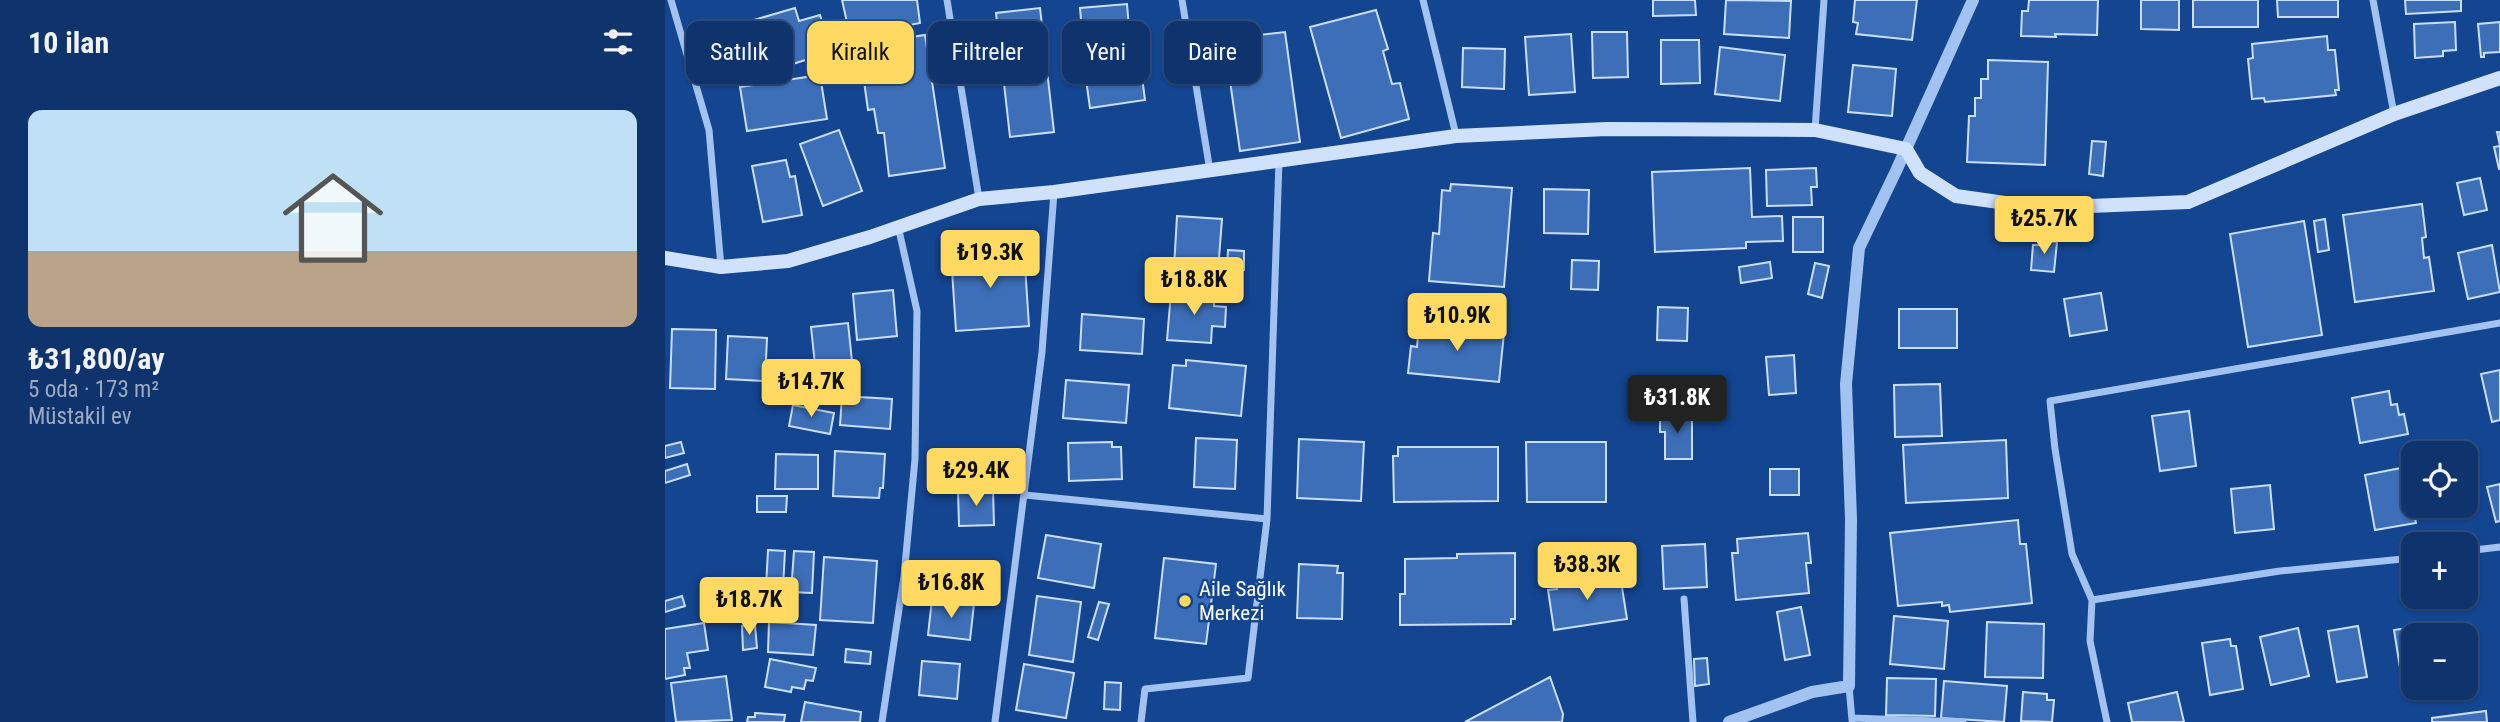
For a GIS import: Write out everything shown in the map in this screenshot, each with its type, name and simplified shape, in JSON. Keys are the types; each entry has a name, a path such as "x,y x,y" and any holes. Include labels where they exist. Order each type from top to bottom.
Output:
{"main road":[{"path":"665,258 721,268 788,261 979,200 1456,136 1607,128 1815,130 1906,149 1920,173 1956,196 2041,208 2188,202 2394,114 2500,78"}],"street":[{"path":"670,0 709,131 721,268"},
{"path":"947,0 979,200"},
{"path":"1182,0 1210,171"},
{"path":"1423,0 1456,136"},
{"path":"1815,130 1824,0"},
{"path":"1963,722 1852,720 1849,686 1851,519 1846,384 1859,248 1973,0"},
{"path":"2373,0 2394,114"},
{"path":"1141,722 1146,689 1248,678 1267,519 1279,160"},
{"path":"995,722 1042,352 1054,192"},
{"path":"882,722 904,576 915,458 918,311 898,226"},
{"path":"2107,722 2090,641 2092,600 2072,554 2050,401 2500,323"},
{"path":"1025,495 1267,519"},
{"path":"2478,550 2500,547"},
{"path":"2092,600 2280,571 2401,559"},
{"path":"1684,599 1693,722"},
{"path":"1729,722 1812,692 1849,686"}],"building":[{"path":"842,0 917,0 920,23 847,21"},
{"path":"1653,0 1695,0 1696,15 1653,16"},
{"path":"1726,0 1791,1 1789,38 1724,34"},
{"path":"1855,0 1917,0 1912,40 1856,34 1858,23 1853,22"},
{"path":"2029,0 2098,0 2097,35 2021,36 2022,11 2028,11"},
{"path":"2141,0 2179,0 2179,30 2141,29"},
{"path":"2193,0 2258,0 2258,27 2193,27"},
{"path":"2277,0 2338,0 2338,17 2278,17"},
{"path":"2405,0 2461,0 2461,11 2406,14"},
{"path":"1127,4 1128,21 1081,21 1080,8"},
{"path":"795,8 799,21 820,15 822,21 807,21 807,60 793,64 793,21 750,21"},
{"path":"1040,8 1041,21 997,21 996,13"},
{"path":"1376,10 1388,49 1383,51 1392,84 1400,83 1409,119 1341,138 1310,27"},
{"path":"2455,22 2456,50 2443,51 2443,56 2415,58 2414,24"},
{"path":"2500,22 2500,52 2484,53 2484,57 2481,57 2478,24"},
{"path":"1285,32 1300,142 1240,151 1230,84 1261,84 1261,35"},
{"path":"1592,32 1627,32 1628,77 1593,78"},
{"path":"1571,34 1575,92 1529,95 1525,37"},
{"path":"925,35 928,84 932,84 945,168 889,176 884,133 878,133 874,109 868,110 864,84 914,84 914,37"},
{"path":"2327,36 2328,50 2335,50 2339,90 2335,90 2336,95 2265,102 2264,98 2252,99 2248,59 2253,58 2252,44"},
{"path":"1661,40 1699,40 1700,83 1661,84"},
{"path":"1720,47 1785,55 1780,101 1715,94"},
{"path":"1463,48 1505,49 1504,89 1462,87"},
{"path":"1988,60 2048,62 2045,165 1967,162 1969,116 1975,116 1975,98 1981,98 1981,79 1988,79"},
{"path":"1853,65 1896,69 1892,116 1848,112"},
{"path":"807,77 807,84 821,84 827,119 747,131 740,87 793,84 793,79"},
{"path":"1048,79 1054,132 1010,137 1004,84 1048,84"},
{"path":"1087,84 1143,84 1145,100 1090,108"},
{"path":"839,130 862,191 823,206 800,144"},
{"path":"2092,141 2106,142 2103,176 2089,174"},
{"path":"2500,146 2500,169 2499,169 2494,147"},
{"path":"786,160 790,177 795,176 802,215 763,222 752,166"},
{"path":"1750,168 1752,217 1782,216 1783,241 1746,242 1746,248 1655,252 1652,172"},
{"path":"1816,168 1817,187 1811,187 1812,205 1767,206 1766,170"},
{"path":"2480,178 2487,210 2464,215 2457,183"},
{"path":"1451,184 1512,188 1504,287 1429,281 1433,233 1439,234 1442,190 1450,191"},
{"path":"1544,189 1589,190 1588,234 1544,233"},
{"path":"2422,204 2426,237 2422,238 2424,258 2429,257 2434,291 2355,302 2343,215"},
{"path":"1177,216 1222,219 1218,271 1174,268"},
{"path":"1793,217 1823,217 1823,252 1793,252"},
{"path":"2325,219 2329,250 2318,252 2314,221"},
{"path":"2304,221 2322,335 2248,347 2230,234"},
{"path":"2041,240 2057,242 2054,272 2031,270 2033,245 2040,245"},
{"path":"2492,245 2500,292 2468,299 2458,253"},
{"path":"1024,250 1029,326 956,331 951,255"},
{"path":"1228,250 1244,251 1244,270 1227,270"},
{"path":"1572,260 1599,261 1598,290 1571,289"},
{"path":"1770,262 1772,278 1741,283 1739,267"},
{"path":"1815,263 1829,266 1822,298 1808,294"},
{"path":"893,290 897,336 857,340 853,294"},
{"path":"1171,292 1214,295 1214,306 1226,307 1225,327 1212,326 1211,343 1167,340"},
{"path":"2101,293 2107,330 2070,336 2064,299"},
{"path":"1658,307 1688,308 1687,341 1657,340"},
{"path":"1899,309 1957,309 1957,348 1899,348"},
{"path":"1082,314 1144,319 1142,354 1080,350"},
{"path":"848,323 853,371 816,374 811,327"},
{"path":"1419,324 1504,333 1499,382 1408,373 1411,346 1417,347"},
{"path":"672,329 716,330 715,389 670,388"},
{"path":"728,336 767,338 765,381 726,379"},
{"path":"1794,355 1796,393 1769,395 1766,357"},
{"path":"1186,360 1246,366 1241,416 1169,408 1173,365 1186,366"},
{"path":"2500,370 2500,420 2492,422 2481,374"},
{"path":"1066,380 1129,385 1126,423 1063,418"},
{"path":"1940,384 1942,436 1895,437 1894,385"},
{"path":"2389,391 2391,405 2397,404 2399,415 2404,414 2408,434 2360,443 2352,398"},
{"path":"842,396 892,399 890,429 840,425"},
{"path":"793,405 834,413 830,434 789,426"},
{"path":"2189,411 2196,466 2160,471 2152,416"},
{"path":"1660,412 1692,412 1692,459 1665,459 1665,432 1660,432"},
{"path":"1196,438 1237,440 1235,489 1194,487"},
{"path":"1299,439 1364,442 1361,501 1297,498"},
{"path":"2006,440 2008,498 1906,503 1903,445"},
{"path":"681,442 684,453 665,458 665,446"},
{"path":"1112,442 1112,447 1121,447 1122,479 1069,481 1068,443"},
{"path":"1526,442 1606,442 1606,502 1527,502"},
{"path":"1398,447 1498,447 1498,501 1394,502 1393,456 1398,456"},
{"path":"835,451 885,454 883,488 880,488 879,498 833,496"},
{"path":"776,454 818,455 818,489 775,489"},
{"path":"687,464 690,475 665,483 665,471"},
{"path":"2401,468 2401,518 2415,518 2416,523 2375,530 2365,475"},
{"path":"1770,469 1799,469 1799,495 1770,495"},
{"path":"2500,484 2500,521 2496,522 2487,487"},
{"path":"2270,485 2274,529 2235,533 2231,489"},
{"path":"993,489 994,525 959,526 958,490"},
{"path":"757,496 787,496 786,512 757,512"},
{"path":"2018,520 2020,544 2026,544 2032,603 1950,612 1949,605 1942,606 1942,602 1898,606 1890,533"},
{"path":"1808,533 1811,563 1806,563 1809,593 1736,600 1732,553 1738,553 1737,539"},
{"path":"1046,535 1101,544 1094,588 1038,578"},
{"path":"1705,544 1707,587 1664,589 1662,546"},
{"path":"768,550 785,551 783,588 766,587"},
{"path":"794,551 814,552 812,593 791,592"},
{"path":"1515,553 1515,619 1511,619 1511,624 1400,625 1400,594 1405,594 1405,559 1457,558 1457,554"},
{"path":"824,557 877,561 873,623 820,620"},
{"name":"Aile Sağlık Merkezi","path":"1164,558 1216,564 1206,644 1155,638"},
{"path":"1299,564 1338,566 1337,573 1343,573 1342,619 1297,618"},
{"path":"1606,574 1608,583 1621,581 1627,619 1554,630 1548,590 1557,589 1556,582"},
{"path":"931,579 968,581 967,593 930,591"},
{"path":"682,596 685,606 665,612 665,601"},
{"path":"1037,596 1081,602 1073,662 1029,655"},
{"path":"932,599 974,604 970,640 928,635"},
{"path":"1099,602 1109,604 1098,640 1088,637"},
{"path":"1801,607 1810,655 1785,660 1777,612"},
{"path":"1894,616 1948,621 1944,669 1890,664"},
{"path":"769,622 816,625 813,655 768,652"},
{"path":"1987,622 2044,624 2043,678 1985,677"},
{"path":"704,623 708,650 687,653 690,668 684,668 685,675 665,679 665,629"},
{"path":"755,625 757,648 743,650 742,626"},
{"path":"2358,626 2367,677 2337,682 2328,631"},
{"path":"2298,628 2309,676 2271,685 2260,637"},
{"path":"2401,629 2401,674 2394,630"},
{"path":"2230,639 2231,646 2236,646 2243,689 2210,695 2202,643"},
{"path":"846,649 871,652 870,664 845,662"},
{"path":"1707,658 1709,684 1695,686 1694,659"},
{"path":"770,659 816,668 813,681 806,680 804,689 792,687 791,692 765,687"},
{"path":"922,661 960,664 957,699 919,695"},
{"path":"1024,664 1074,673 1066,718 1016,710"},
{"path":"726,676 732,720 676,722 671,683"},
{"path":"1550,677 1563,714 1562,722 1465,722"},
{"path":"1887,678 1936,679 1935,716 1886,715"},
{"path":"1944,681 2007,686 2004,722 1941,718"},
{"path":"1105,682 1121,683 1120,710 1104,709"},
{"path":"2023,692 2047,694 2047,700 2054,700 2052,722 2021,721"},
{"path":"2177,692 2184,722 2132,722 2128,703"},
{"path":"805,702 861,712 860,722 801,722"},
{"path":"2486,711 2487,722 2432,722 2432,718"},
{"path":"755,713 785,715 784,722 747,722 748,717 755,717"}],"place":[{"name":"Aile Sağlık Merkezi","path":"1185,601"}]}
